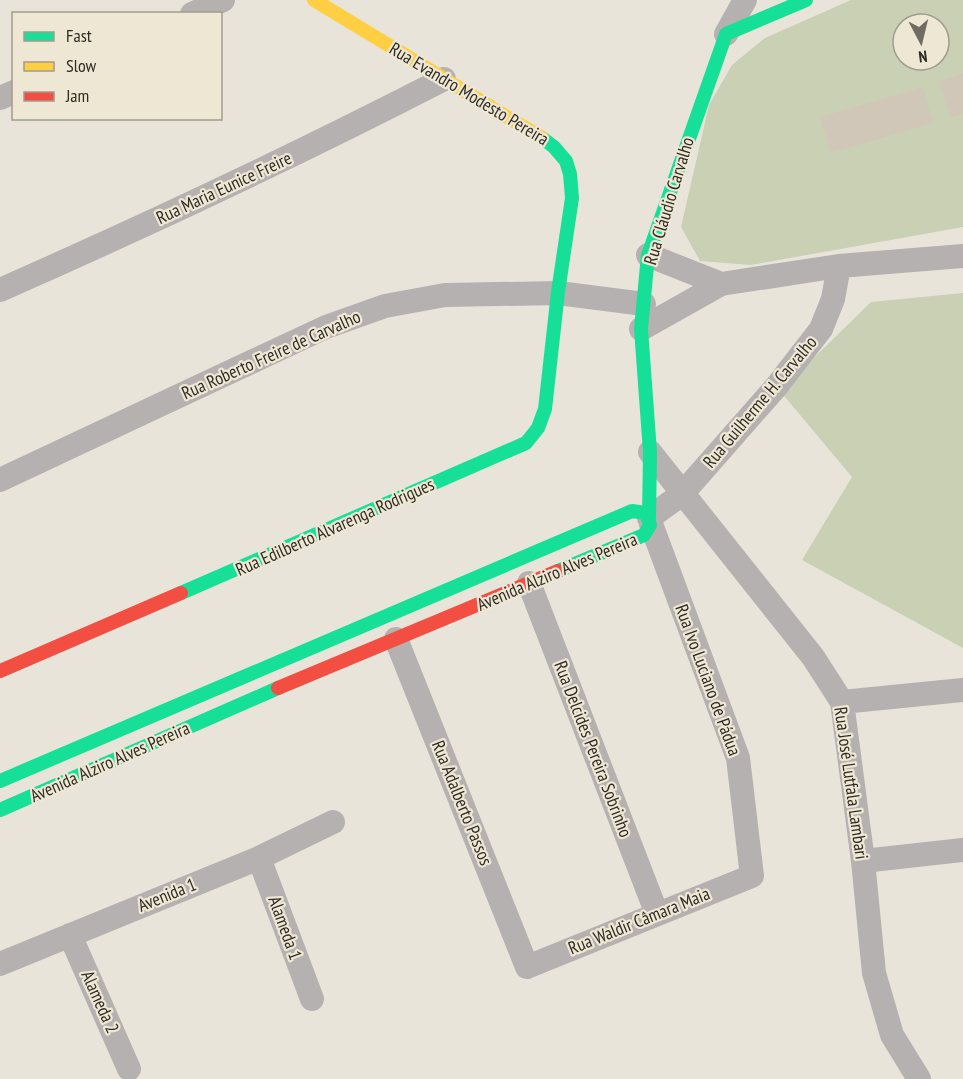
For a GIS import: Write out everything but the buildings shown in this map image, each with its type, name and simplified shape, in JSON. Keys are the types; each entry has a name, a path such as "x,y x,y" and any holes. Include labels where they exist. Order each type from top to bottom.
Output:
{"street":[{"path":"196,12 223,0"},
{"name":"Rua Evandro Modesto Pereira","path":"314,0 556,146 570,173 572,197 558,293"},
{"path":"726,34 745,0"},
{"path":"726,34 806,0"},
{"name":"Rua Cláudio Carvalho","path":"650,521 650,452 641,329 648,255 726,34"},
{"name":"Rua Maria Eunice Freire","path":"0,290 303,151 444,79"},
{"path":"648,255 721,284"},
{"path":"641,329 721,284 839,266 963,256"},
{"name":"Rua Guilherme H. Carvalho","path":"650,521 682,494 776,387 821,328 833,299 839,266"},
{"name":"Rua Roberto Freire de Carvalho","path":"0,480 326,327 385,306 445,295 558,293 644,304"},
{"name":"Rua Edilberto Alvarenga Rodrigues","path":"0,671 526,443 534,436 545,409 558,293"},
{"name":"Rua José Lutfala Lambari","path":"650,452 813,657 842,702 863,861 874,973 892,1035 919,1079"},
{"name":"Avenida Alziro Alves Pereira","path":"0,781 632,511 646,513 650,521 649,530 644,535 0,810"},
{"name":"Rua Ivo Luciano de Pádua","path":"650,521 738,758 752,876"},
{"name":"Rua Delcides Pereira Sobrinho","path":"529,584 657,914"},
{"name":"Rua Adalberto Passos","path":"396,639 527,967"},
{"path":"842,702 963,690"},
{"name":"Avenida 1","path":"0,964 259,858 333,822"},
{"path":"863,861 963,850"},
{"name":"Alameda 1","path":"259,858 312,999"},
{"name":"Rua Waldir Câmara Maia","path":"527,967 752,876"},
{"name":"Alameda 2","path":"70,935 129,1069"}],"green space":[{"path":"851,0 963,0 963,227 751,265 700,261 681,227 709,105 732,65 765,38"},
{"path":"963,293 963,648 802,560 852,477 780,391 871,302"}],"traffic: fast":[{"path":"649,518 650,452 641,329 648,255 726,34 806,0"},
{"path":"181,593 526,443 538,428 545,409 558,292 572,198 570,174 566,161 554,147 542,138"},
{"path":"0,781 632,511 646,513 650,525 644,535 558,571"},
{"path":"0,810 278,688"}],"traffic: slow":[{"path":"314,0 542,138"}],"traffic: jam":[{"path":"278,688 558,571"},
{"path":"0,671 181,593"}]}
